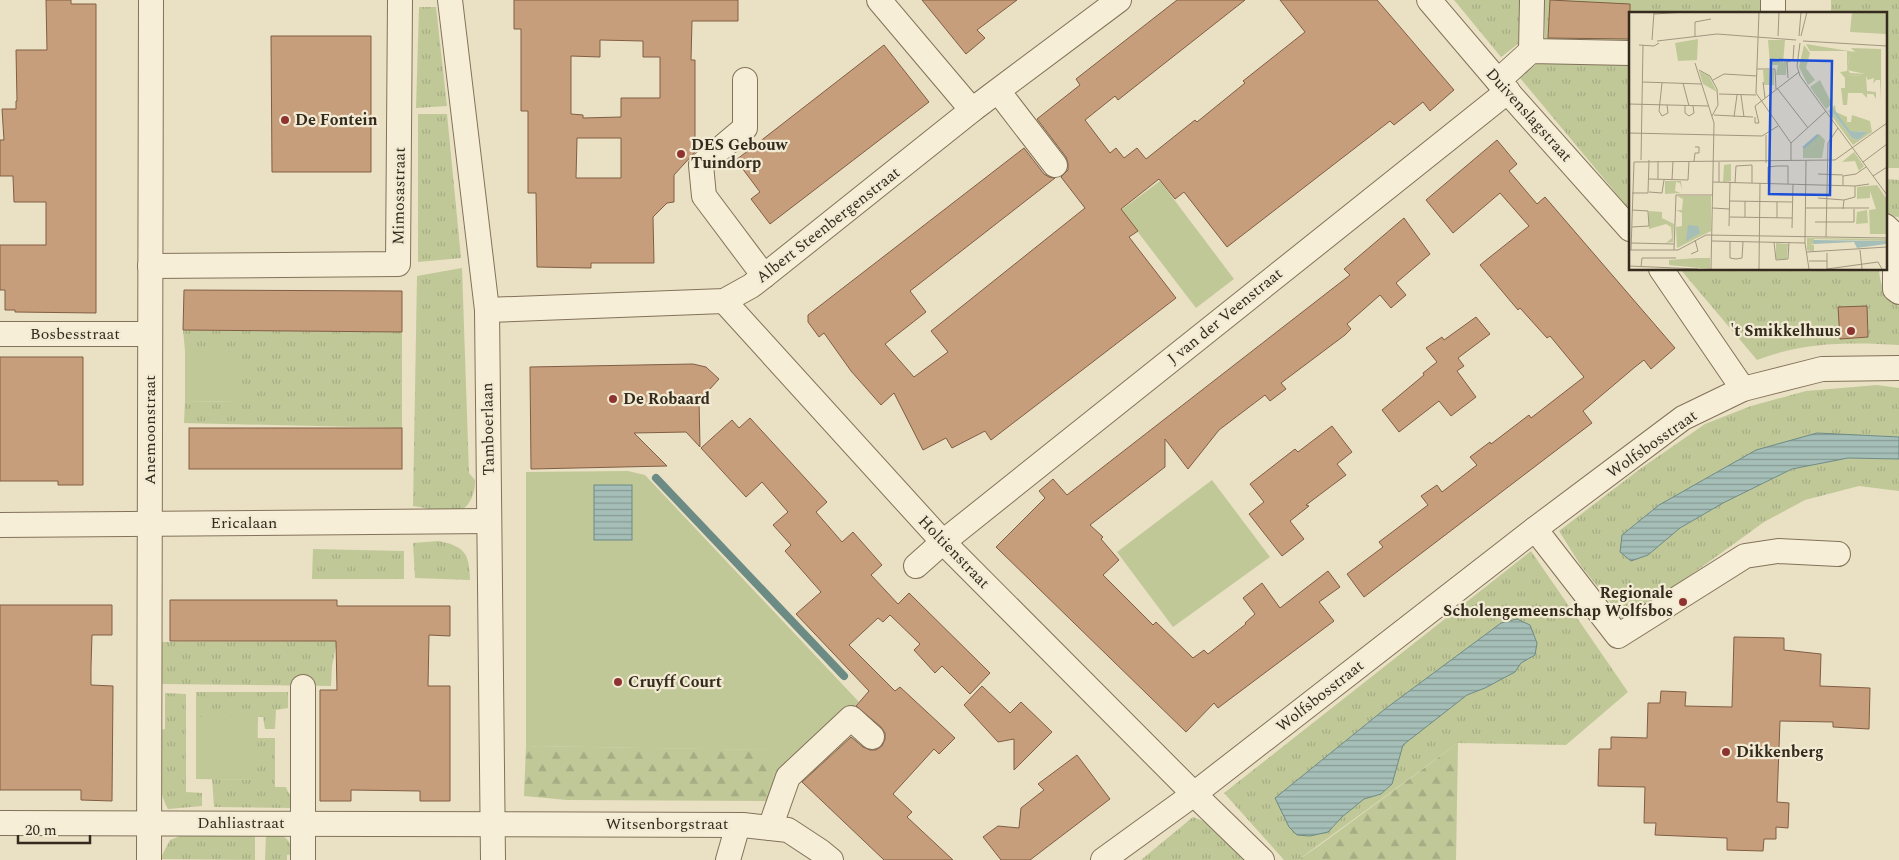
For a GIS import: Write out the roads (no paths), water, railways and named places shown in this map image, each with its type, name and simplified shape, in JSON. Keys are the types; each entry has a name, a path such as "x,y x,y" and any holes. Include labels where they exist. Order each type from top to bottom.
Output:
{"street":[{"name":"Anemoonstraat","path":"149,860 151,0"},
{"name":"Mimosastraat","path":"150,266 398,264 400,0"},
{"name":"Tamboerlaan","path":"450,0 487,310 493,860"},
{"path":"879,0 972,110"},
{"name":"Albert Steenbergenstraat","path":"487,310 724,301 751,286 972,110 1119,0"},
{"name":"Duivenslagstraat","path":"1429,0 1629,228"},
{"path":"1532,0 1531,51 1629,53"},
{"name":"J van der Veenstraat","path":"916,566 1503,86 1531,51"},
{"path":"745,80 745,128 701,165 704,196 764,276"},
{"path":"998,91 1055,165"},
{"path":"1886,227 1895,235 1895,289 1899,292"},
{"path":"1662,270 1743,390"},
{"name":"Holtienstraat","path":"724,301 943,542 1262,860"},
{"name":"Bosbesstraat","path":"0,334 150,334"},
{"name":"Wolfsbosstraat","path":"1104,860 1194,794 1535,529 1683,418 1743,390 1822,369 1899,368"},
{"name":"Ericalaan","path":"0,525 489,521"},
{"path":"1535,529 1618,636 1745,556 1778,551 1838,554"},
{"name":"Dahliastraat","path":"303,687 303,824"},
{"path":"770,828 788,777 851,718 872,737"},
{"name":"Dahliastraat","path":"0,823 492,824"},
{"path":"303,824 303,860"},
{"name":"Witsenborgstraat","path":"492,824 738,825 770,828 788,830 831,860"},
{"path":"728,860 738,825"}],"water":[{"path":"1817,433 1899,437 1899,459 1848,458 1792,469 1723,503 1680,528 1648,555 1631,561 1620,552 1622,535 1659,505 1756,450"},
{"path":"594,485 632,485 632,540 594,540"},
{"path":"1517,619 1530,625 1537,643 1535,655 1521,663 1515,672 1467,695 1403,745 1392,784 1381,794 1364,799 1342,817 1328,832 1310,836 1297,835 1289,827 1275,798 1385,709 1501,623"}],"waterway":[{"path":"656,478 844,676"}],"place":[{"name":"De Fontein","path":"285,120"},
{"name":"DES Gebouw Tuindorp","path":"681,154"},
{"name":"'t Smikkelhuus","path":"1851,331"},
{"name":"De Robaard","path":"613,399"},
{"name":"Regionale Scholengemeenschap Wolfsbos","path":"1683,602"},
{"name":"Cruyff Court","path":"618,682"},
{"name":"Dikkenberg","path":"1726,752"}]}
